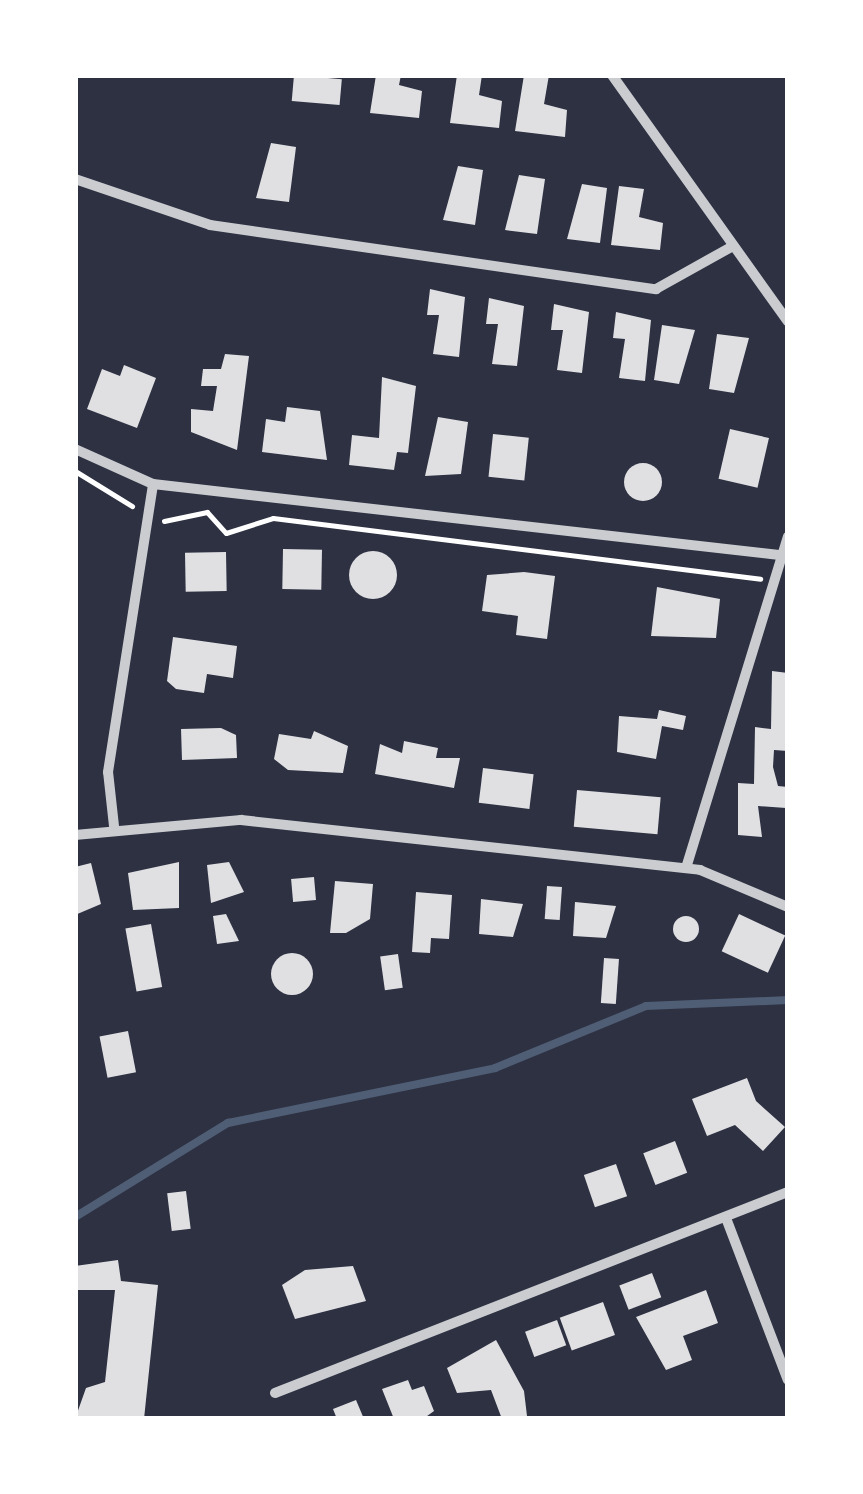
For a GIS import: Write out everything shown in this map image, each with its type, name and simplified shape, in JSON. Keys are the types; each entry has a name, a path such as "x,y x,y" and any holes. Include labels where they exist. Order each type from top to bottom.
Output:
{"street":[{"path":"612,75 788,322"},
{"path":"75,179 210,224 656,289 731,247"},
{"path":"75,449 153,484 786,556"},
{"path":"114,826 108,772 153,484"},
{"path":"686,868 774,580 786,556 788,536"},
{"path":"75,835 114,826 204,817 686,868 788,906"},
{"path":"275,1393 788,1192"},
{"path":"726,1218 788,1380"}],"path":[{"path":"75,471 148,516 179,524 208,512 226,533 272,518 774,580"}],"building":[{"path":"294,75 342,79 340,105 292,101"},
{"path":"376,75 401,75 399,85 422,91 419,118 370,113"},
{"path":"457,75 482,75 479,95 502,101 499,128 450,123"},
{"path":"524,75 549,75 544,104 567,110 565,137 515,131"},
{"path":"271,143 296,147 289,202 256,198"},
{"path":"458,166 483,170 475,225 443,220"},
{"path":"519,175 545,179 537,234 505,230"},
{"path":"582,184 607,188 600,243 567,239"},
{"path":"619,186 644,189 639,217 663,223 660,250 611,245"},
{"path":"430,289 465,297 459,357 433,354 439,315 427,315"},
{"path":"489,298 524,306 517,366 492,364 498,324 486,324"},
{"path":"554,304 589,312 582,373 557,370 563,330 551,330"},
{"path":"616,312 651,320 645,381 619,378 625,339 613,338"},
{"path":"662,325 695,330 679,384 654,380"},
{"path":"717,334 749,338 734,393 709,389"},
{"path":"225,354 249,356 237,450 191,432 191,409 213,411 217,386 201,386 203,369 221,369"},
{"path":"124,365 156,378 137,428 87,409 102,369 120,376"},
{"path":"382,377 416,386 408,453 397,452 394,470 349,465 352,435 379,438"},
{"path":"287,407 320,411 327,460 262,452 266,419 285,422"},
{"path":"438,417 468,422 461,474 425,476"},
{"path":"730,429 769,438 758,488 719,479"},
{"path":"493,434 529,438 524,481 489,477"},
{"path":"643,463 657,468 662,482 657,496 643,501 629,496 624,482 629,468"},
{"path":"283,549 322,550 321,590 282,589"},
{"path":"373,551 390,558 397,575 390,592 373,599 356,592 349,575 356,558"},
{"path":"226,552 227,591 186,592 185,553"},
{"path":"524,572 555,576 547,639 516,635 518,616 482,611 487,575"},
{"path":"657,587 720,599 716,638 651,636"},
{"path":"173,637 237,646 233,678 207,674 204,693 176,689 167,681"},
{"path":"772,671 788,673 788,751 774,750 773,767 778,786 788,787 786,808 758,806 762,837 738,835 738,783 754,784 755,727 771,729"},
{"path":"659,710 686,716 683,730 662,726 656,759 617,752 619,716 657,719"},
{"path":"221,728 236,735 237,758 182,760 181,729"},
{"path":"314,731 348,746 343,773 288,770 274,759 279,734 311,739"},
{"path":"404,741 438,748 436,758 460,758 454,788 375,774 380,744 402,753"},
{"path":"483,768 534,774 529,809 479,803"},
{"path":"577,790 661,797 657,834 574,827"},
{"path":"179,862 179,908 133,910 128,873"},
{"path":"229,862 244,892 211,903 207,865"},
{"path":"91,863 101,904 75,915 75,867"},
{"path":"314,877 316,900 293,902 291,879"},
{"path":"335,881 373,884 370,919 346,933 330,933"},
{"path":"547,886 562,887 560,920 545,919"},
{"path":"416,892 452,895 449,939 431,938 430,953 412,952"},
{"path":"481,899 523,904 513,937 479,934"},
{"path":"575,902 616,906 606,938 573,936"},
{"path":"226,914 239,941 217,944 213,916"},
{"path":"739,914 785,936 768,973 722,951"},
{"path":"686,916 695,920 699,929 695,938 686,942 677,938 673,929 677,920"},
{"path":"151,924 162,987 137,992 125,929"},
{"path":"292,953 307,959 313,974 307,989 292,995 277,989 271,974 277,959"},
{"path":"398,954 403,988 385,990 380,957"},
{"path":"604,958 619,959 616,1004 601,1003"},
{"path":"128,1031 136,1072 108,1078 100,1037"},
{"path":"747,1078 756,1101 785,1127 763,1151 735,1125 707,1136 692,1099"},
{"path":"675,1141 687,1173 655,1185 643,1153"},
{"path":"616,1164 627,1196 595,1207 584,1175"},
{"path":"186,1191 191,1229 172,1231 167,1193"},
{"path":"118,1260 121,1281 158,1285 144,1419 75,1419 86,1388 105,1382 115,1290 75,1290 75,1266"},
{"path":"353,1266 366,1301 295,1319 282,1285 305,1270"},
{"path":"652,1273 661,1297 629,1310 619,1286"},
{"path":"706,1290 718,1323 683,1336 692,1360 666,1370 636,1317"},
{"path":"603,1302 615,1335 572,1351 560,1318"},
{"path":"557,1320 566,1345 534,1357 525,1332"},
{"path":"496,1340 524,1391 527,1416 519,1419 502,1419 491,1390 457,1393 447,1368"},
{"path":"408,1380 412,1390 424,1386 434,1411 423,1419 394,1419 382,1389"},
{"path":"356,1400 364,1419 337,1419 333,1409"}],"waterway":[{"path":"75,1217 228,1123 495,1068 646,1006 788,1000"}]}
